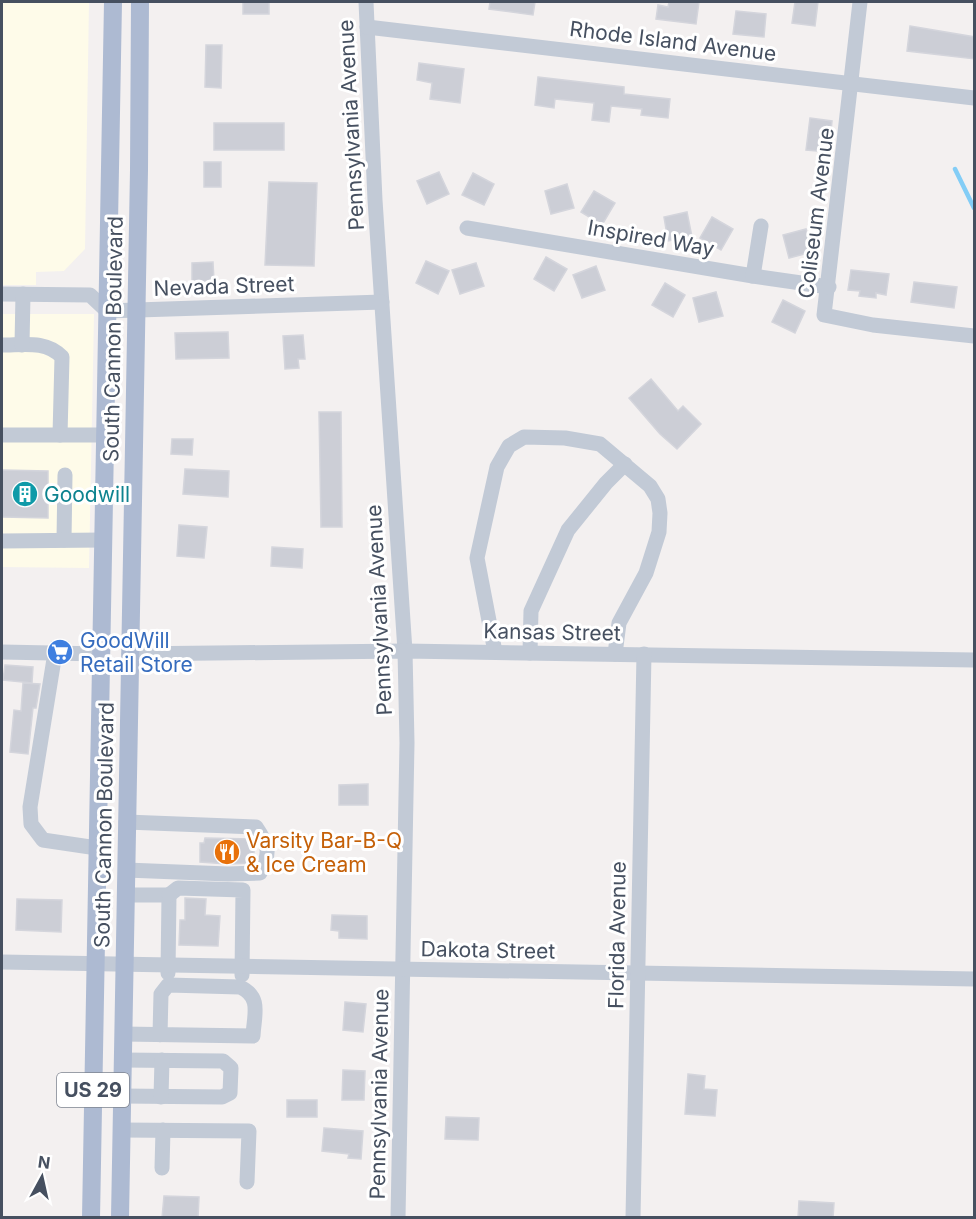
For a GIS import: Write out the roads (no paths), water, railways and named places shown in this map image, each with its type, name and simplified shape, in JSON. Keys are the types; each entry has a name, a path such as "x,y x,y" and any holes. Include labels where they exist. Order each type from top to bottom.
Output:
{"main road":[{"name":"South Cannon Boulevard","path":"91,1218 113,2"},
{"name":"South Cannon Boulevard","path":"120,1218 140,2"}],"street":[{"name":"Pennsylvania Avenue","path":"366,2 382,303 405,651 406,743 398,1218"},
{"name":"Coliseum Avenue","path":"860,2 825,315 873,324 975,336"},
{"name":"Rhode Island Avenue","path":"367,27 975,98"},
{"path":"753,276 761,226"},
{"name":"Inspired Way","path":"467,228 829,287"},
{"path":"2,294 90,295 107,310"},
{"path":"22,345 23,294"},
{"name":"Nevada Street","path":"107,310 382,303"},
{"path":"2,345 42,345 55,349 62,357 60,435"},
{"path":"2,435 105,435"},
{"path":"495,652 477,558 497,467 509,446 524,437 565,438 600,444 650,486 658,499 660,513 658,532 646,573 619,623 615,654"},
{"path":"531,652 531,611 568,530 606,483 625,464"},
{"path":"64,540 65,475"},
{"path":"2,541 103,540"},
{"name":"Kansas Street","path":"129,654 405,651 975,660"},
{"path":"2,652 101,654"},
{"path":"55,653 30,807 31,824 43,840 97,848"},
{"name":"Florida Avenue","path":"633,1218 644,654"},
{"path":"126,822 256,827 265,840 269,858 260,873 126,870"},
{"path":"125,895 170,895 178,888 243,890 243,967 240,987"},
{"path":"160,1035 161,994 168,985 170,895"},
{"name":"Dakota Street","path":"2,962 975,980"},
{"path":"123,1034 253,1036 255,999 250,992 240,987 168,985"},
{"path":"122,1060 223,1062 231,1068 230,1093 222,1097 122,1096"},
{"path":"161,1097 162,1060"},
{"path":"121,1130 249,1131 247,1182"},
{"path":"162,1168 163,1130"}],"waterway":[{"path":"955,169 974,208"}],"place":[{"name":"Goodwill","path":"25,494"},
{"name":"GoodWill Retail Store","path":"60,652"},
{"name":"Varsity Bar-B-Q & Ice Cream","path":"227,852"}]}
